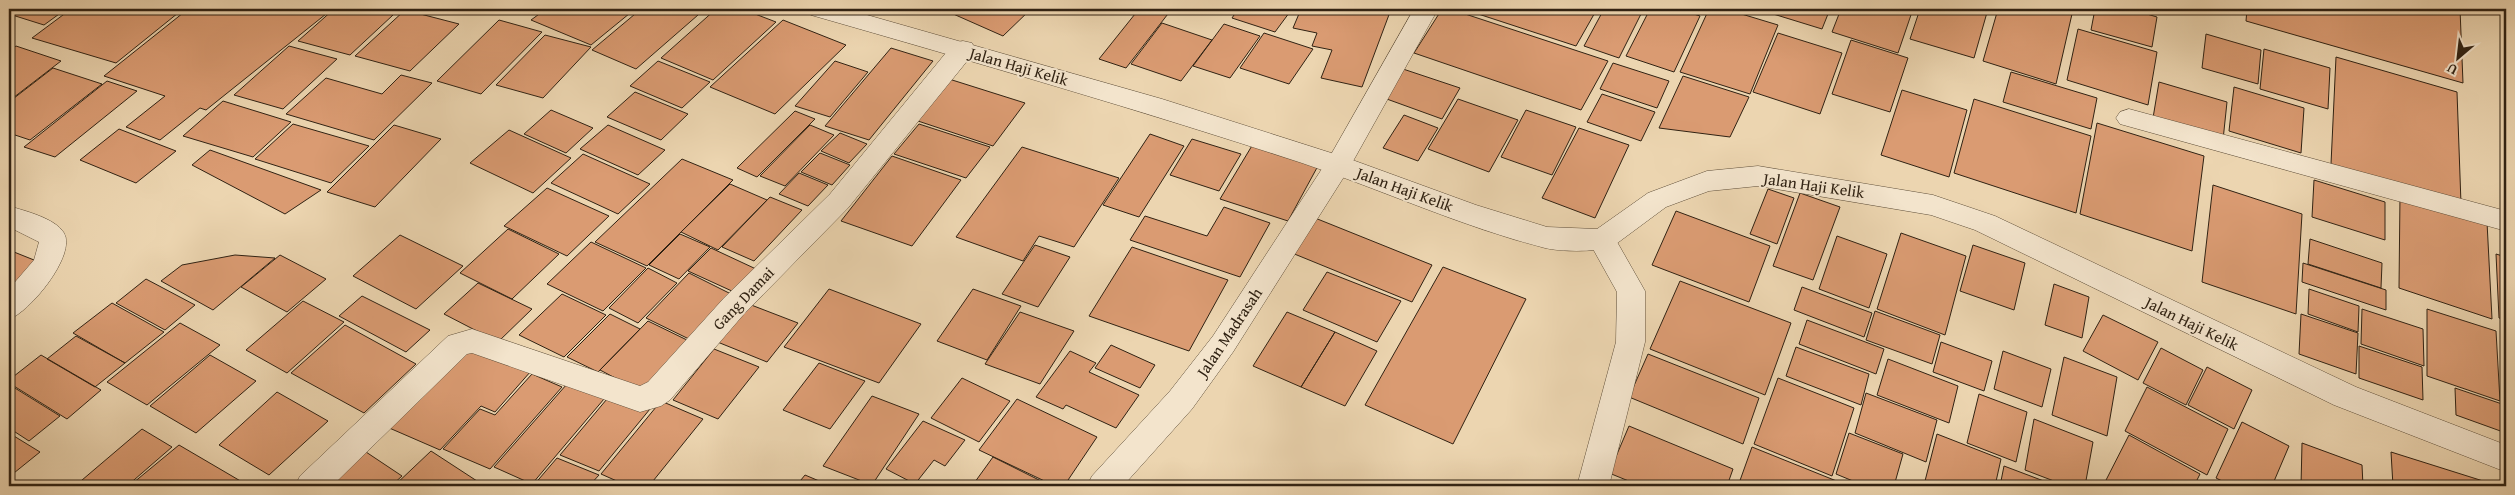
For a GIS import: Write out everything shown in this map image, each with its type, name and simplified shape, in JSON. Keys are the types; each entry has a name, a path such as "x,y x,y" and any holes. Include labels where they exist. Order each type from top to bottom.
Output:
{"street":[{"name":"Jalan Haji Kelik","path":"819,9 1153,105 1338,165 1466,212 1547,238 1602,240 1657,200 1707,181 1758,176 1932,205 1985,223 2345,396 2506,459"},
{"name":"Jalan Madrasah","path":"1103,486 1181,400 1223,344 1338,165 1426,9"},
{"name":"Gang Damai","path":"311,486 458,344 464,341 472,341 640,399 650,397 659,390 734,306 839,201 963,50"},
{"path":"2129,118 2506,221"},
{"path":"9,216 43,230 53,238 53,253 44,269 9,308"},
{"path":"1593,486 1631,342 1631,291 1602,240"}],"building":[{"path":"9,9 66,9 44,25 9,14"},
{"path":"71,9 183,9 116,63 32,38"},
{"path":"188,9 331,10 206,110 200,108 160,140 126,127 165,96 104,76"},
{"path":"334,9 370,9 393,15 350,55 298,41"},
{"path":"546,9 635,9 591,45 531,20"},
{"path":"641,9 684,9 698,15 636,69 592,50"},
{"path":"716,9 742,9 776,22 713,80 661,58"},
{"path":"942,9 1031,9 1003,36"},
{"path":"1139,9 1171,10 1126,68 1099,59"},
{"path":"1238,9 1292,9 1275,32 1232,18"},
{"path":"1301,9 1376,9 1390,12 1362,87 1321,78 1332,50 1312,46 1317,33 1293,28"},
{"path":"1442,9 1450,9 1608,61 1581,110 1414,53"},
{"path":"1463,9 1597,9 1576,46"},
{"path":"1604,9 1625,9 1641,14 1619,58 1584,46"},
{"path":"1650,9 1678,9 1700,16 1674,72 1626,56"},
{"path":"1709,9 1725,9 1778,25 1750,94 1680,72"},
{"path":"1757,9 1830,9 1822,29"},
{"path":"1841,9 1913,9 1898,53 1832,32"},
{"path":"1920,9 1988,9 1974,58 1910,39"},
{"path":"1998,9 2053,9 2072,14 2056,84 1983,61"},
{"path":"2095,9 2130,9 2157,17 2152,47 2091,30"},
{"path":"2247,9 2460,9 2463,83 2246,21"},
{"path":"405,10 459,24 410,71 355,56"},
{"path":"499,20 542,32 481,94 437,81"},
{"path":"783,20 846,45 775,114 710,87"},
{"path":"1162,23 1212,40 1181,81 1131,64"},
{"path":"1224,24 1260,36 1230,78 1193,66"},
{"path":"2078,29 2157,52 2148,105 2067,80"},
{"path":"1264,33 1313,49 1289,84 1240,68"},
{"path":"1778,33 1842,53 1820,114 1753,92"},
{"path":"2206,34 2261,50 2258,84 2202,68"},
{"path":"545,35 591,47 543,98 496,85"},
{"path":"1851,40 1908,58 1890,112 1832,94"},
{"path":"16,46 61,61 9,101 9,51"},
{"path":"289,46 337,59 283,109 234,95"},
{"path":"891,48 933,61 869,140 825,126"},
{"path":"2264,49 2330,68 2328,109 2260,89"},
{"path":"2336,57 2457,92 2461,204 2331,164"},
{"path":"658,61 710,82 682,108 630,86"},
{"path":"835,61 868,72 830,117 795,106"},
{"path":"1613,63 1669,81 1657,108 1600,89"},
{"path":"53,68 102,84 30,140 9,133 9,102"},
{"path":"1403,69 1460,88 1442,119 1384,98"},
{"path":"2011,72 2097,98 2091,129 2003,102"},
{"path":"401,75 432,83 374,140 286,114 326,78 382,94"},
{"path":"1683,76 1749,97 1730,137 1659,128"},
{"path":"949,79 1025,103 993,146 915,120"},
{"path":"107,81 137,91 55,157 24,147"},
{"path":"2159,82 2227,102 2223,140 2153,118"},
{"path":"2234,87 2304,108 2301,153 2229,131"},
{"path":"1902,90 1967,110 1949,177 1881,155"},
{"path":"635,92 688,114 661,140 607,117"},
{"path":"1602,94 1655,112 1641,141 1587,122"},
{"path":"1458,99 1518,120 1489,172 1428,149"},
{"path":"1974,99 2091,136 2076,213 1954,173"},
{"path":"223,101 291,122 253,157 183,136"},
{"path":"551,110 593,128 566,153 524,134"},
{"path":"1526,110 1576,127 1552,175 1501,157"},
{"path":"795,111 815,119 757,177 737,168"},
{"path":"1404,115 1438,128 1418,161 1383,148"},
{"path":"2097,123 2204,156 2192,251 2080,214"},
{"path":"293,124 369,146 331,183 255,159"},
{"path":"919,124 990,147 966,178 894,154"},
{"path":"394,125 441,139 375,207 327,192"},
{"path":"608,125 665,150 638,175 580,149"},
{"path":"810,125 834,135 785,186 760,176"},
{"path":"1579,128 1629,145 1595,218 1542,198"},
{"path":"119,129 176,151 136,183 80,160"},
{"path":"509,130 571,158 533,193 470,163"},
{"path":"840,133 867,144 849,163 821,151"},
{"path":"1150,134 1184,146 1139,217 1103,205"},
{"path":"1192,139 1241,154 1219,191 1170,175"},
{"path":"1253,144 1319,164 1288,221 1220,199"},
{"path":"1022,147 1119,178 1074,247 1039,236 1023,261 956,237"},
{"path":"210,150 321,190 285,214 192,165"},
{"path":"820,153 850,165 832,185 801,172"},
{"path":"583,154 650,184 618,214 551,183"},
{"path":"892,156 961,180 912,246 841,221"},
{"path":"682,159 733,180 647,266 595,242"},
{"path":"799,173 828,185 808,206 779,194"},
{"path":"2314,180 2385,202 2385,240 2312,217"},
{"path":"730,184 767,200 718,250 681,232"},
{"path":"2213,185 2302,214 2296,314 2202,282"},
{"path":"547,188 609,216 567,256 504,226"},
{"path":"1768,189 1794,198 1777,244 1750,234"},
{"path":"1800,193 1840,207 1813,280 1773,266"},
{"path":"2400,195 2487,222 2492,319 2399,288"},
{"path":"770,197 802,210 754,261 722,247"},
{"path":"1224,207 1270,223 1240,277 1130,240 1145,216 1207,236"},
{"path":"1676,211 1770,246 1749,302 1652,265"},
{"path":"1315,218 1432,265 1412,302 1292,253"},
{"path":"508,229 559,254 512,299 460,273"},
{"path":"1901,233 1966,256 1945,335 1877,309"},
{"path":"680,234 710,247 679,279 649,265"},
{"path":"400,235 463,266 416,309 353,276"},
{"path":"1837,236 1887,254 1869,308 1819,289"},
{"path":"2310,239 2382,263 2381,288 2308,264"},
{"path":"591,242 646,268 603,311 547,284"},
{"path":"1035,245 1070,257 1038,307 1002,294"},
{"path":"1973,245 2025,263 2014,310 1960,291"},
{"path":"1132,247 1228,280 1189,351 1089,316"},
{"path":"711,248 756,269 734,292 688,271"},
{"path":"9,250 39,262 9,288"},
{"path":"2496,254 2506,257 2506,320 2499,318"},
{"path":"235,255 275,258 213,310 161,281 182,265"},
{"path":"280,255 326,279 287,312 241,287"},
{"path":"2303,263 2386,290 2386,310 2302,282"},
{"path":"1443,267 1526,299 1453,444 1365,405"},
{"path":"648,268 677,283 638,323 609,308"},
{"path":"1327,272 1401,301 1377,342 1303,310"},
{"path":"689,273 733,295 691,340 646,318"},
{"path":"146,279 195,305 165,330 116,303"},
{"path":"1680,281 1791,323 1765,395 1650,349"},
{"path":"478,283 532,309 498,342 444,314"},
{"path":"2054,284 2089,297 2082,338 2045,325"},
{"path":"1802,287 1872,313 1864,337 1794,310"},
{"path":"829,289 921,324 879,383 784,347"},
{"path":"973,289 1021,306 987,360 937,341"},
{"path":"2309,289 2359,306 2358,332 2308,314"},
{"path":"562,294 606,315 564,357 519,335"},
{"path":"362,296 430,330 406,352 339,316"},
{"path":"303,301 344,322 287,373 246,350"},
{"path":"112,303 164,332 125,363 73,333"},
{"path":"746,303 798,323 767,362 715,341"},
{"path":"2362,309 2423,329 2424,366 2361,344"},
{"path":"2427,309 2496,331 2500,401 2427,376"},
{"path":"1875,311 1940,335 1932,364 1866,340"},
{"path":"1020,312 1074,331 1040,384 985,364"},
{"path":"1287,312 1335,332 1301,387 1253,366"},
{"path":"610,314 640,329 598,372 567,357"},
{"path":"2301,314 2358,333 2356,374 2299,354"},
{"path":"2103,315 2158,342 2138,380 2083,351"},
{"path":"1807,320 1884,349 1876,374 1799,344"},
{"path":"648,321 689,341 642,392 600,370"},
{"path":"180,323 220,345 147,405 107,382"},
{"path":"345,325 416,364 364,413 291,373"},
{"path":"1335,332 1377,351 1345,406 1301,387"},
{"path":"76,336 125,363 95,387 47,359"},
{"path":"1941,342 1992,361 1984,391 1933,372"},
{"path":"466,344 531,371 495,412 481,406 440,450 387,427"},
{"path":"1111,345 1155,365 1140,388 1095,368"},
{"path":"2359,346 2422,367 2423,400 2359,378"},
{"path":"1796,347 1869,374 1861,405 1786,376"},
{"path":"2161,348 2203,370 2186,405 2143,383"},
{"path":"714,349 759,367 718,419 673,400"},
{"path":"1070,351 1096,363 1089,372 1139,395 1116,428 1066,405 1063,409 1036,397"},
{"path":"2003,351 2051,369 2042,407 1994,389"},
{"path":"1648,354 1759,398 1743,444 1629,397"},
{"path":"41,355 101,390 67,419 9,383 9,380"},
{"path":"210,355 256,381 196,433 150,406"},
{"path":"2064,357 2117,377 2107,436 2052,415"},
{"path":"1888,359 1958,386 1949,423 1877,395"},
{"path":"819,363 865,381 830,429 783,410"},
{"path":"2207,367 2252,390 2234,429 2188,405"},
{"path":"532,374 562,387 490,469 443,449 480,409 495,415"},
{"path":"962,378 1010,401 979,442 931,418"},
{"path":"1778,378 1854,408 1832,476 1754,444"},
{"path":"567,384 604,399 532,484 494,467"},
{"path":"10,385 60,416 29,441 9,428"},
{"path":"2147,387 2228,429 2207,475 2125,431"},
{"path":"2455,388 2505,405 2506,433 2456,415"},
{"path":"277,392 328,421 269,475 219,445"},
{"path":"612,393 650,409 599,471 560,455"},
{"path":"1866,393 1937,420 1926,462 1855,433"},
{"path":"1979,394 2027,412 2016,462 1967,443"},
{"path":"872,396 919,414 872,485 823,466"},
{"path":"1017,399 1097,437 1064,486 1055,486 979,450"},
{"path":"661,401 703,419 649,486 628,486 601,474"},
{"path":"2034,419 2093,442 2085,486 2067,486 2025,470"},
{"path":"923,421 965,440 945,466 934,460 915,484 886,469"},
{"path":"2242,422 2289,446 2272,486 2232,486 2216,478"},
{"path":"1629,426 1733,469 1727,486 1641,486 1609,473"},
{"path":"142,429 172,447 127,486 75,486"},
{"path":"9,433 40,452 9,477"},
{"path":"1849,433 1903,454 1894,486 1865,486 1836,474"},
{"path":"1937,434 2001,459 1995,486 1937,486 1925,481"},
{"path":"2129,435 2200,474 2194,486 2103,486"},
{"path":"2302,443 2362,465 2363,486 2301,486"},
{"path":"179,445 249,486 138,486 133,483"},
{"path":"1752,447 1849,486 1738,486"},
{"path":"363,450 402,476 391,486 344,486 332,478"},
{"path":"431,451 477,481 472,486 394,486"},
{"path":"2391,452 2499,486 2393,486"},
{"path":"993,457 1051,486 972,486"},
{"path":"557,458 599,475 589,486 533,486"},
{"path":"2004,466 2057,486 2000,486"},
{"path":"805,475 831,486 796,486"}]}
